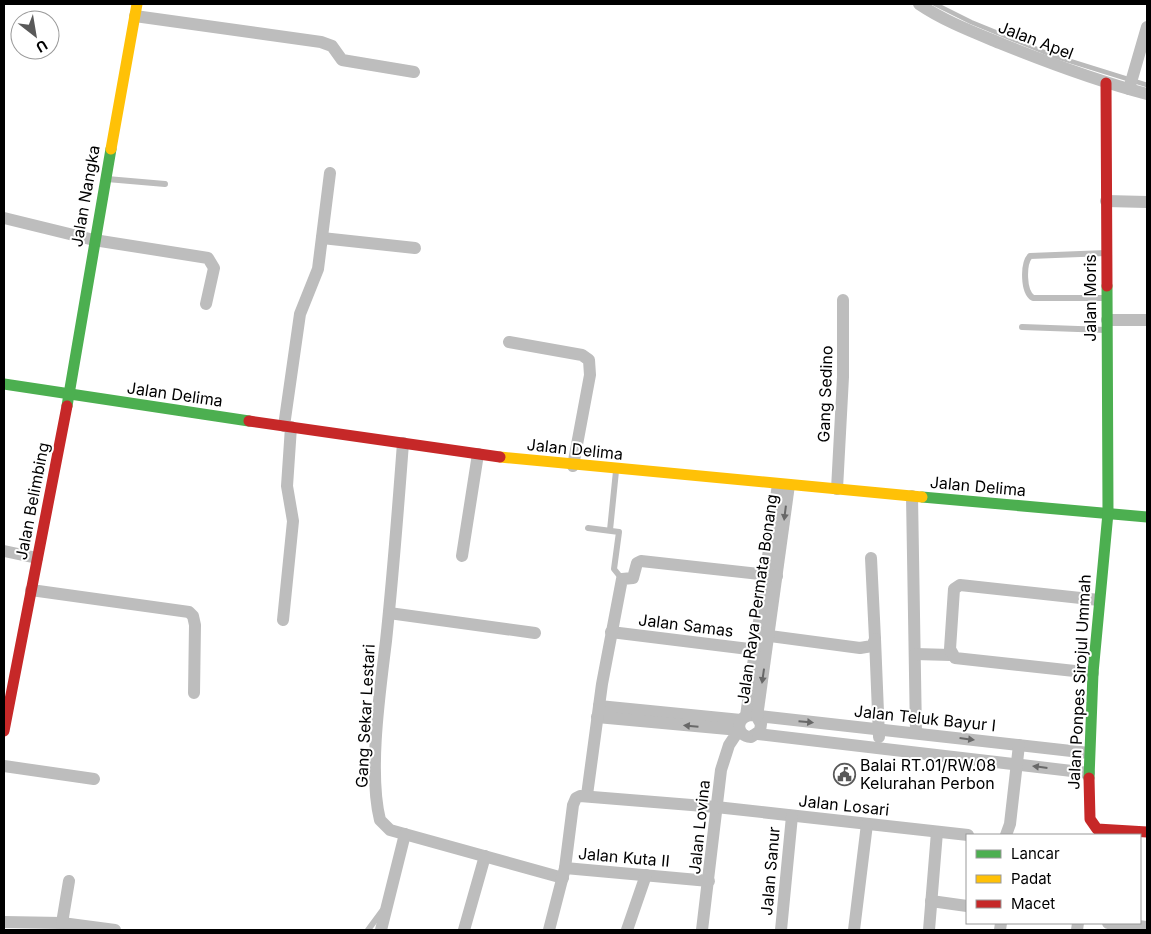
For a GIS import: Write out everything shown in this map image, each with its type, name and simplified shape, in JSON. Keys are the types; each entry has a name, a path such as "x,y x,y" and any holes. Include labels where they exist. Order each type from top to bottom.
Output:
{"street":[{"name":"Jalan Apel","path":"919,4 954,24 980,35 1106,82 1130,87 1147,94"},
{"path":"136,10 322,42 332,46 342,60 414,72"},
{"name":"Jalan Nangka","path":"69,395 94,240 136,10"},
{"path":"1130,87 1147,26"},
{"name":"Jalan Moris","path":"1106,82 1108,513"},
{"path":"283,620 293,521 287,486 287,427 300,314 304,299 315,279 330,173"},
{"path":"1106,201 1147,202"},
{"path":"4,218 94,240 208,258 214,264 214,268 206,304"},
{"path":"322,238 415,248"},
{"name":"Gang Sedino","path":"837,489 843,377 843,300"},
{"path":"1107,325 1147,320"},
{"path":"509,342 582,355 589,360 590,375 573,466"},
{"name":"Jalan Delima","path":"4,384 403,444 573,466 1147,517"},
{"name":"Jalan Belimbing","path":"4,729 69,395"},
{"name":"Gang Sekar Lestari","path":"403,444 378,728 377,800 382,823 390,830 405,834"},
{"path":"462,556 478,454"},
{"name":"Jalan Raya Permata Bonang","path":"746,721 762,650 783,485"},
{"path":"912,496 916,733"},
{"name":"Jalan Ponpes Sirojul Ummah","path":"1108,513 1093,673 1089,753 1090,818 1094,828 1104,831 1147,832"},
{"path":"4,551 37,558"},
{"path":"871,558 880,729 878,747"},
{"path":"549,930 564,873 574,801 580,796 588,795 598,712 622,579 633,578 638,563 641,561 772,575"},
{"path":"955,657 954,589 956,585 1099,600"},
{"path":"31,590 189,612 193,616 195,625 194,693"},
{"path":"389,614 535,633"},
{"name":"Jalan Samas","path":"611,632 762,650"},
{"path":"764,636 864,648 872,646 875,639"},
{"path":"915,654 1093,673"},
{"path":"598,712 746,721 761,727 758,734"},
{"name":"Jalan Teluk Bayur I","path":"1089,753 880,729 746,721 747,737 758,734 1089,773"},
{"name":"Jalan Lovina","path":"702,930 710,881 716,807 723,761 729,745 746,721"},
{"path":"941,755 943,736"},
{"path":"1006,834 1009,829 1018,745"},
{"path":"4,766 94,779"},
{"name":"Jalan Losari","path":"588,795 966,835"},
{"name":"Jalan Sanur","path":"781,930 792,816"},
{"path":"854,930 867,824"},
{"path":"928,930 937,832"},
{"path":"381,930 405,834"},
{"name":"Jalan Kuta II","path":"405,834 485,856 564,873 646,875 710,881"},
{"path":"464,930 485,856"},
{"path":"627,930 646,875"},
{"path":"62,923 69,881"},
{"path":"931,902 966,906"},
{"path":"4,922 62,923 115,930"},
{"path":"1116,924 1147,928"}],"lane":[{"path":"105,179 165,184"},
{"path":"1106,253 1030,256 1027,262 1026,290 1030,297 1035,298 1107,298"},
{"path":"1022,327 1107,325"},
{"path":"610,530 616,470"},
{"path":"588,528 618,531 620,536 614,569 622,579"},
{"path":"368,930 388,903"}],"waterway":[{"path":"935,4 971,22 1054,56 1147,85"}],"traffic: fast":[{"path":"67,406 111,149"},
{"path":"1089,778 1093,673 1108,513 1107,286"},
{"path":"4,384 249,421"},
{"path":"922,497 1147,517"}],"traffic: slow":[{"path":"111,149 137,4"},
{"path":"500,457 922,497"}],"traffic: jam":[{"path":"1106,83 1107,286"},
{"path":"4,731 67,406"},
{"path":"249,421 500,457"},
{"path":"1089,778 1090,819 1097,829 1147,832"}],"place":[{"name":"Balai RT.01/RW.08 Kelurahan Perbon","path":"844,774"}]}
